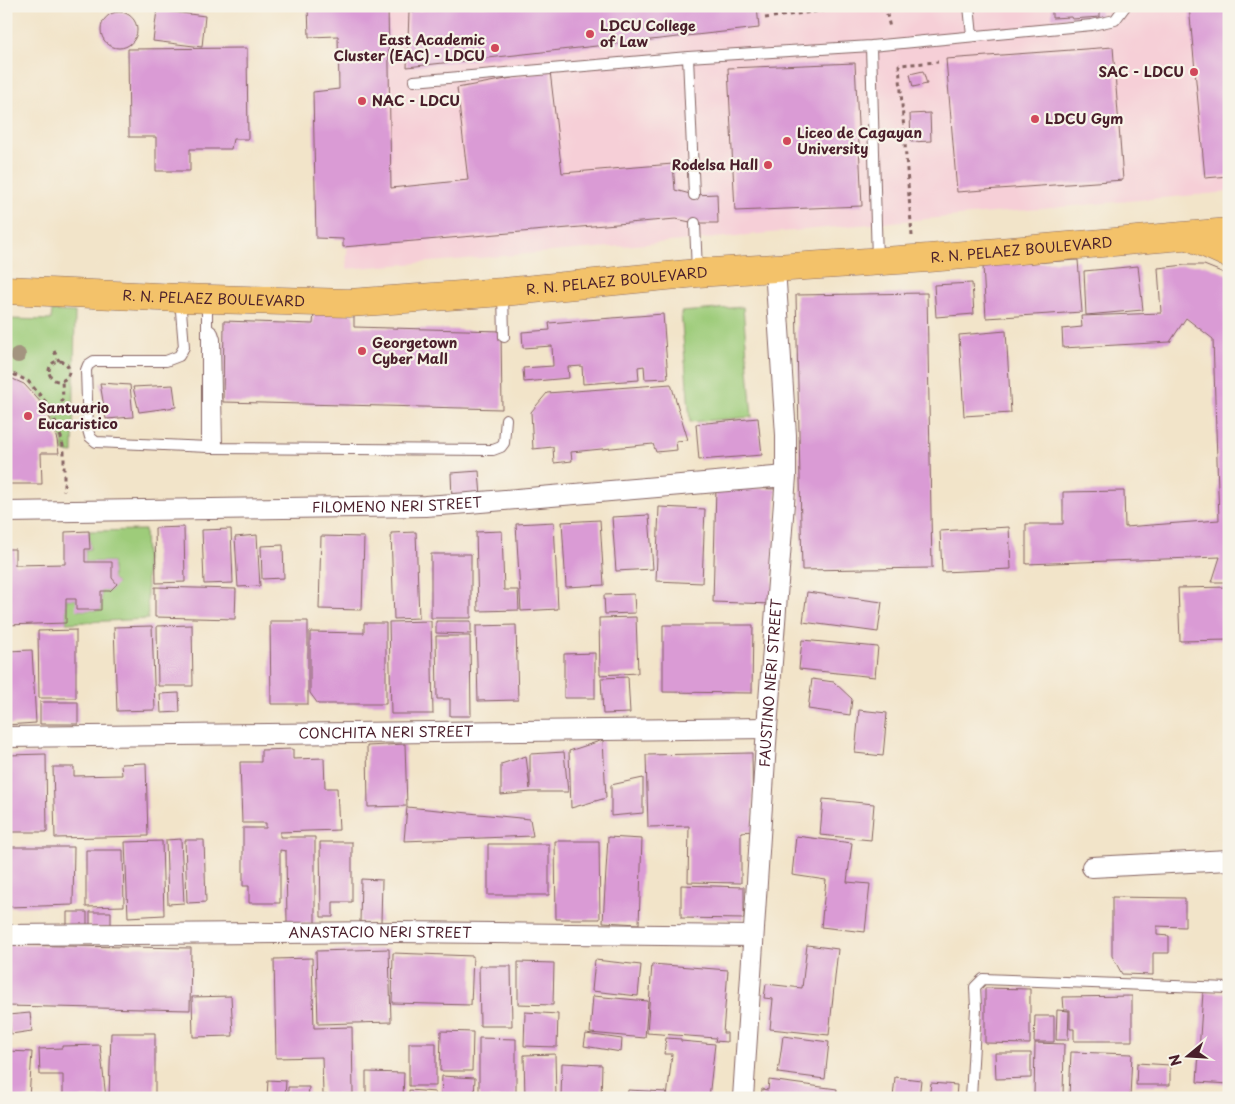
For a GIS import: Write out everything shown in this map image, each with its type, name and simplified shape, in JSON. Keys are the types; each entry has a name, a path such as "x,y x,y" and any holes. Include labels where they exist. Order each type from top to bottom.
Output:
{"main road":[{"path":"1188,235 1229,220"},
{"name":"R. N. PELAEZ BOULEVARD","path":"6,290 180,298 349,302 503,292 697,273 913,259 1229,232"},
{"path":"1188,235 1229,254"}],"street":[{"name":"FAUSTINO NERI STREET","path":"743,1098 766,728 786,476 786,436 775,268"},
{"name":"FILOMENO NERI STREET","path":"6,512 469,504 786,476"},
{"name":"CONCHITA NERI STREET","path":"6,737 766,728"},
{"path":"1092,867 1229,860"},
{"name":"ANASTACIO NERI STREET","path":"6,935 396,932 753,936"}],"lane":[{"path":"969,6 972,36"},
{"path":"414,81 688,57 871,46 1092,25 1115,20 1125,6"},
{"path":"871,46 877,261"},
{"path":"688,57 694,195"},
{"path":"695,223 697,273"},
{"path":"503,292 504,337"},
{"path":"180,298 184,347 179,356 166,361 94,361 88,365 86,370 88,430 90,436 96,442 212,447 493,450 500,448 504,443 506,419"},
{"path":"207,298 212,447"},
{"path":"971,1098 976,1008 975,987 983,979 1229,988"}],"path":[{"path":"765,18 859,6"},
{"path":"913,259 899,66 938,62"},
{"path":"54,351 59,361 66,364 70,370 66,379 62,382"},
{"path":"59,361 52,364 49,371 54,380 62,382"},
{"path":"6,371 28,381 50,407 64,450 64,511"},
{"path":"54,418 63,398 62,382"}],"shaded area":[{"name":"Liceo de Cagayan University","path":"342,6 1229,6 1229,192 346,269 348,239"}],"green space":[{"path":"743,307 752,417 690,422 681,312"},
{"path":"52,311 75,312 73,453 64,452 62,440 50,407 28,381 6,371 6,319 51,320"},
{"path":"145,530 148,619 66,623 66,599 76,599 77,610 101,610 101,591 110,591 117,584 112,578 112,562 85,562 85,550 90,549 89,531"}],"building":[{"path":"308,6 388,6 391,188 468,180 457,88 550,71 562,173 673,164 675,190 694,195 717,194 718,223 695,223 676,219 343,247 343,239 316,238 313,92 339,89 338,36 309,37"},
{"name":"East Academic Cluster (EAC) - LDCU","path":"459,6 757,6 759,28 407,67 409,12"},
{"path":"1052,6 1100,6 1100,17 1052,18"},
{"path":"1189,6 1229,6 1229,176 1205,178"},
{"path":"157,10 205,16 202,47 153,41"},
{"path":"119,12 132,17 137,30 132,43 119,48 106,43 101,30 106,17"},
{"name":"LDCU Gym","path":"1113,47 1123,180 957,192 946,59"},
{"path":"247,48 248,139 233,139 231,149 190,149 190,171 156,171 156,137 129,137 128,49"},
{"path":"855,63 862,206 735,211 728,68"},
{"path":"923,71 927,84 913,87 910,74"},
{"path":"930,113 931,141 911,142 910,114"},
{"path":"1078,260 1082,312 986,318 983,266"},
{"path":"1204,265 1229,275 1229,582 1212,582 1220,557 1026,564 1026,524 1063,524 1063,492 1124,491 1125,527 1219,520 1213,339 1186,318 1170,342 1063,348 1062,329 1082,327 1081,316 1161,313 1158,268"},
{"path":"1138,266 1143,310 1086,315 1084,271"},
{"path":"972,283 974,314 936,317 934,285"},
{"path":"927,293 932,568 802,570 796,295"},
{"name":"Georgetown Cyber Mall","path":"314,313 354,314 354,327 501,331 502,409 223,402 224,321 313,324"},
{"path":"663,314 668,378 645,379 644,366 638,367 639,380 583,384 582,366 568,367 569,378 524,382 523,368 553,366 552,346 523,348 522,332 550,330 549,323"},
{"path":"1006,331 1011,413 964,416 959,335"},
{"name":"Santuario Eucaristico","path":"6,376 24,384 46,408 52,424 59,453 41,453 42,484 6,484"},
{"path":"100,383 130,385 133,417 106,419"},
{"path":"671,384 688,440 676,441 677,450 656,452 653,444 571,452 572,461 554,463 553,447 533,449 531,412 547,393"},
{"path":"173,385 176,407 139,412 133,387"},
{"path":"758,418 762,455 699,460 696,424"},
{"path":"479,471 481,497 452,499 451,473"},
{"path":"716,487 776,489 772,604 713,602"},
{"path":"659,507 705,509 702,583 656,581"},
{"path":"649,515 653,569 616,571 612,517"},
{"path":"600,520 604,585 566,587 562,522"},
{"path":"554,522 558,609 521,611 516,524"},
{"path":"184,527 185,582 156,583 155,528"},
{"path":"1009,527 1011,569 942,572 940,531"},
{"path":"231,529 233,583 204,584 202,530"},
{"path":"89,531 90,549 85,549 85,562 112,562 112,578 117,584 110,591 101,591 101,610 76,610 76,599 66,599 66,623 6,625 6,549 15,549 15,565 65,564 65,532"},
{"path":"502,531 504,590 518,590 519,610 478,611 476,532"},
{"path":"416,532 419,618 394,619 391,533"},
{"path":"257,535 260,586 238,587 235,537"},
{"path":"321,536 364,537 362,610 319,609"},
{"path":"283,545 284,578 262,579 261,546"},
{"path":"431,554 471,554 471,618 431,618"},
{"path":"155,587 236,589 235,619 155,617"},
{"path":"1229,587 1229,640 1180,641 1178,588"},
{"path":"807,592 882,602 878,632 803,622"},
{"path":"634,594 635,613 605,614 604,595"},
{"path":"636,617 638,673 600,675 599,618"},
{"path":"270,621 308,621 308,704 271,704"},
{"path":"431,621 433,714 391,714 389,622"},
{"path":"436,621 471,621 471,634 436,633"},
{"path":"364,623 386,623 386,704 318,704 310,693 310,632 364,633"},
{"path":"192,625 193,686 158,686 157,626"},
{"path":"516,625 518,700 478,701 476,626"},
{"path":"663,625 753,625 752,693 663,692"},
{"path":"152,626 155,710 117,711 114,627"},
{"path":"76,630 76,698 39,698 38,631"},
{"path":"436,636 470,636 471,716 450,716 450,699 437,699"},
{"path":"802,640 878,647 875,677 799,669"},
{"path":"32,650 36,723 6,725 6,651"},
{"path":"595,653 595,698 564,698 564,654"},
{"path":"628,677 630,713 603,714 601,678"},
{"path":"812,679 834,682 852,699 850,715 808,709"},
{"path":"179,693 180,712 161,713 160,694"},
{"path":"40,702 78,702 78,724 40,724"},
{"path":"859,710 887,713 883,756 855,753"},
{"path":"603,740 606,798 571,808 569,751"},
{"path":"405,744 407,806 368,807 367,746"},
{"path":"293,749 293,759 324,758 325,788 337,788 339,830 280,832 280,837 315,837 315,923 287,923 286,851 280,850 280,903 249,903 249,886 243,886 243,828 266,828 266,823 242,823 240,762 261,762 261,750"},
{"path":"564,752 568,792 531,792 501,795 501,764 526,756 530,789 530,754"},
{"path":"752,753 753,831 741,832 741,883 688,882 689,826 648,827 646,755"},
{"path":"46,754 47,832 9,832 8,755"},
{"path":"146,763 148,836 55,838 53,767 74,767 74,776 122,775 121,764"},
{"path":"643,778 643,813 611,816 611,785"},
{"path":"823,799 874,804 871,840 820,835"},
{"path":"407,807 530,819 533,836 404,841"},
{"path":"796,836 852,843 847,882 870,884 865,932 821,927 826,880 792,875"},
{"path":"608,837 642,839 639,924 603,922"},
{"path":"181,839 184,903 168,904 166,840"},
{"path":"185,840 204,840 206,902 187,903"},
{"path":"162,841 164,915 128,917 125,842"},
{"path":"555,841 599,841 600,919 556,919"},
{"path":"320,842 352,842 352,902 333,902 333,917 321,917"},
{"path":"488,844 549,844 549,895 488,895"},
{"path":"8,847 74,847 73,905 8,907"},
{"path":"86,850 123,850 124,906 86,907"},
{"path":"361,879 382,880 381,922 360,922"},
{"path":"681,885 744,887 744,919 681,918"},
{"path":"1112,897 1185,898 1185,927 1157,926 1157,935 1169,936 1169,953 1153,953 1153,975 1122,974 1112,956"},
{"path":"67,912 87,912 87,928 67,928"},
{"path":"90,912 111,912 111,928 90,928"},
{"path":"6,945 191,948 190,1010 6,1006"},
{"path":"807,945 838,949 829,1035 770,1029 773,999 764,998 766,984 802,988"},
{"path":"389,949 391,1022 318,1024 316,951"},
{"path":"393,953 473,956 471,1005 392,1003"},
{"path":"312,958 314,1028 352,1027 353,1094 323,1095 322,1057 276,1058 274,959"},
{"path":"595,960 641,965 638,996 592,991"},
{"path":"518,962 554,963 553,1005 518,1004"},
{"path":"652,964 728,970 723,1033 727,1033 727,1042 715,1041 716,1038 647,1033"},
{"path":"479,966 511,966 512,1026 480,1026"},
{"path":"985,988 1030,989 1030,1044 985,1043"},
{"path":"1203,992 1229,993 1229,1084 1197,1082"},
{"path":"231,996 233,1036 193,1037 192,997"},
{"path":"593,996 648,1001 645,1038 590,1033"},
{"path":"1132,996 1132,1041 1074,1041 1074,1029 1070,1029 1070,1010 1064,1010 1063,997"},
{"path":"1057,1010 1069,1011 1068,1040 1056,1040"},
{"path":"525,1012 558,1014 557,1047 524,1046"},
{"path":"30,1013 32,1031 11,1034 8,1015"},
{"path":"1035,1016 1054,1016 1054,1042 1034,1042"},
{"path":"441,1031 473,1032 472,1071 440,1071"},
{"path":"111,1033 155,1033 155,1098 109,1098"},
{"path":"586,1034 622,1039 621,1052 584,1046"},
{"path":"783,1036 829,1042 825,1079 778,1073"},
{"path":"479,1038 516,1039 516,1098 479,1098"},
{"path":"666,1038 715,1044 709,1098 667,1098 672,1054 664,1054"},
{"path":"409,1043 436,1043 436,1086 409,1086"},
{"path":"1035,1043 1064,1044 1063,1098 1034,1097"},
{"path":"100,1045 106,1098 63,1098 63,1075 40,1075 39,1049"},
{"path":"6,1051 32,1052 29,1098 6,1098"},
{"path":"1071,1052 1132,1054 1130,1098 1069,1097"},
{"path":"995,1053 1031,1053 1031,1078 996,1079"},
{"path":"555,1054 556,1098 525,1098 524,1055"},
{"path":"562,1063 602,1065 601,1098 561,1098"},
{"path":"1137,1063 1170,1065 1170,1085 1136,1085"},
{"path":"366,1072 404,1073 403,1098 366,1098"},
{"path":"442,1076 475,1078 474,1098 441,1098"},
{"path":"895,1077 921,1080 919,1098 893,1098"},
{"path":"268,1080 286,1081 285,1098 267,1098"},
{"path":"769,1080 837,1089 836,1098 761,1098 762,1089 768,1090"},
{"path":"931,1083 957,1085 956,1098 929,1098"},
{"path":"288,1087 309,1087 308,1098 288,1098"},
{"path":"409,1090 435,1092 435,1098 409,1098"},
{"path":"628,1090 666,1092 665,1098 627,1098"}],"place":[{"name":"LDCU College of Law","path":"590,34"},
{"name":"East Academic Cluster (EAC) - LDCU","path":"495,48"},
{"name":"SAC - LDCU","path":"1194,72"},
{"name":"NAC - LDCU","path":"362,101"},
{"name":"LDCU Gym","path":"1035,119"},
{"name":"Liceo de Cagayan University","path":"787,141"},
{"name":"Rodelsa Hall","path":"768,165"},
{"name":"Georgetown Cyber Mall","path":"362,351"},
{"name":"Santuario Eucaristico","path":"28,416"}]}
